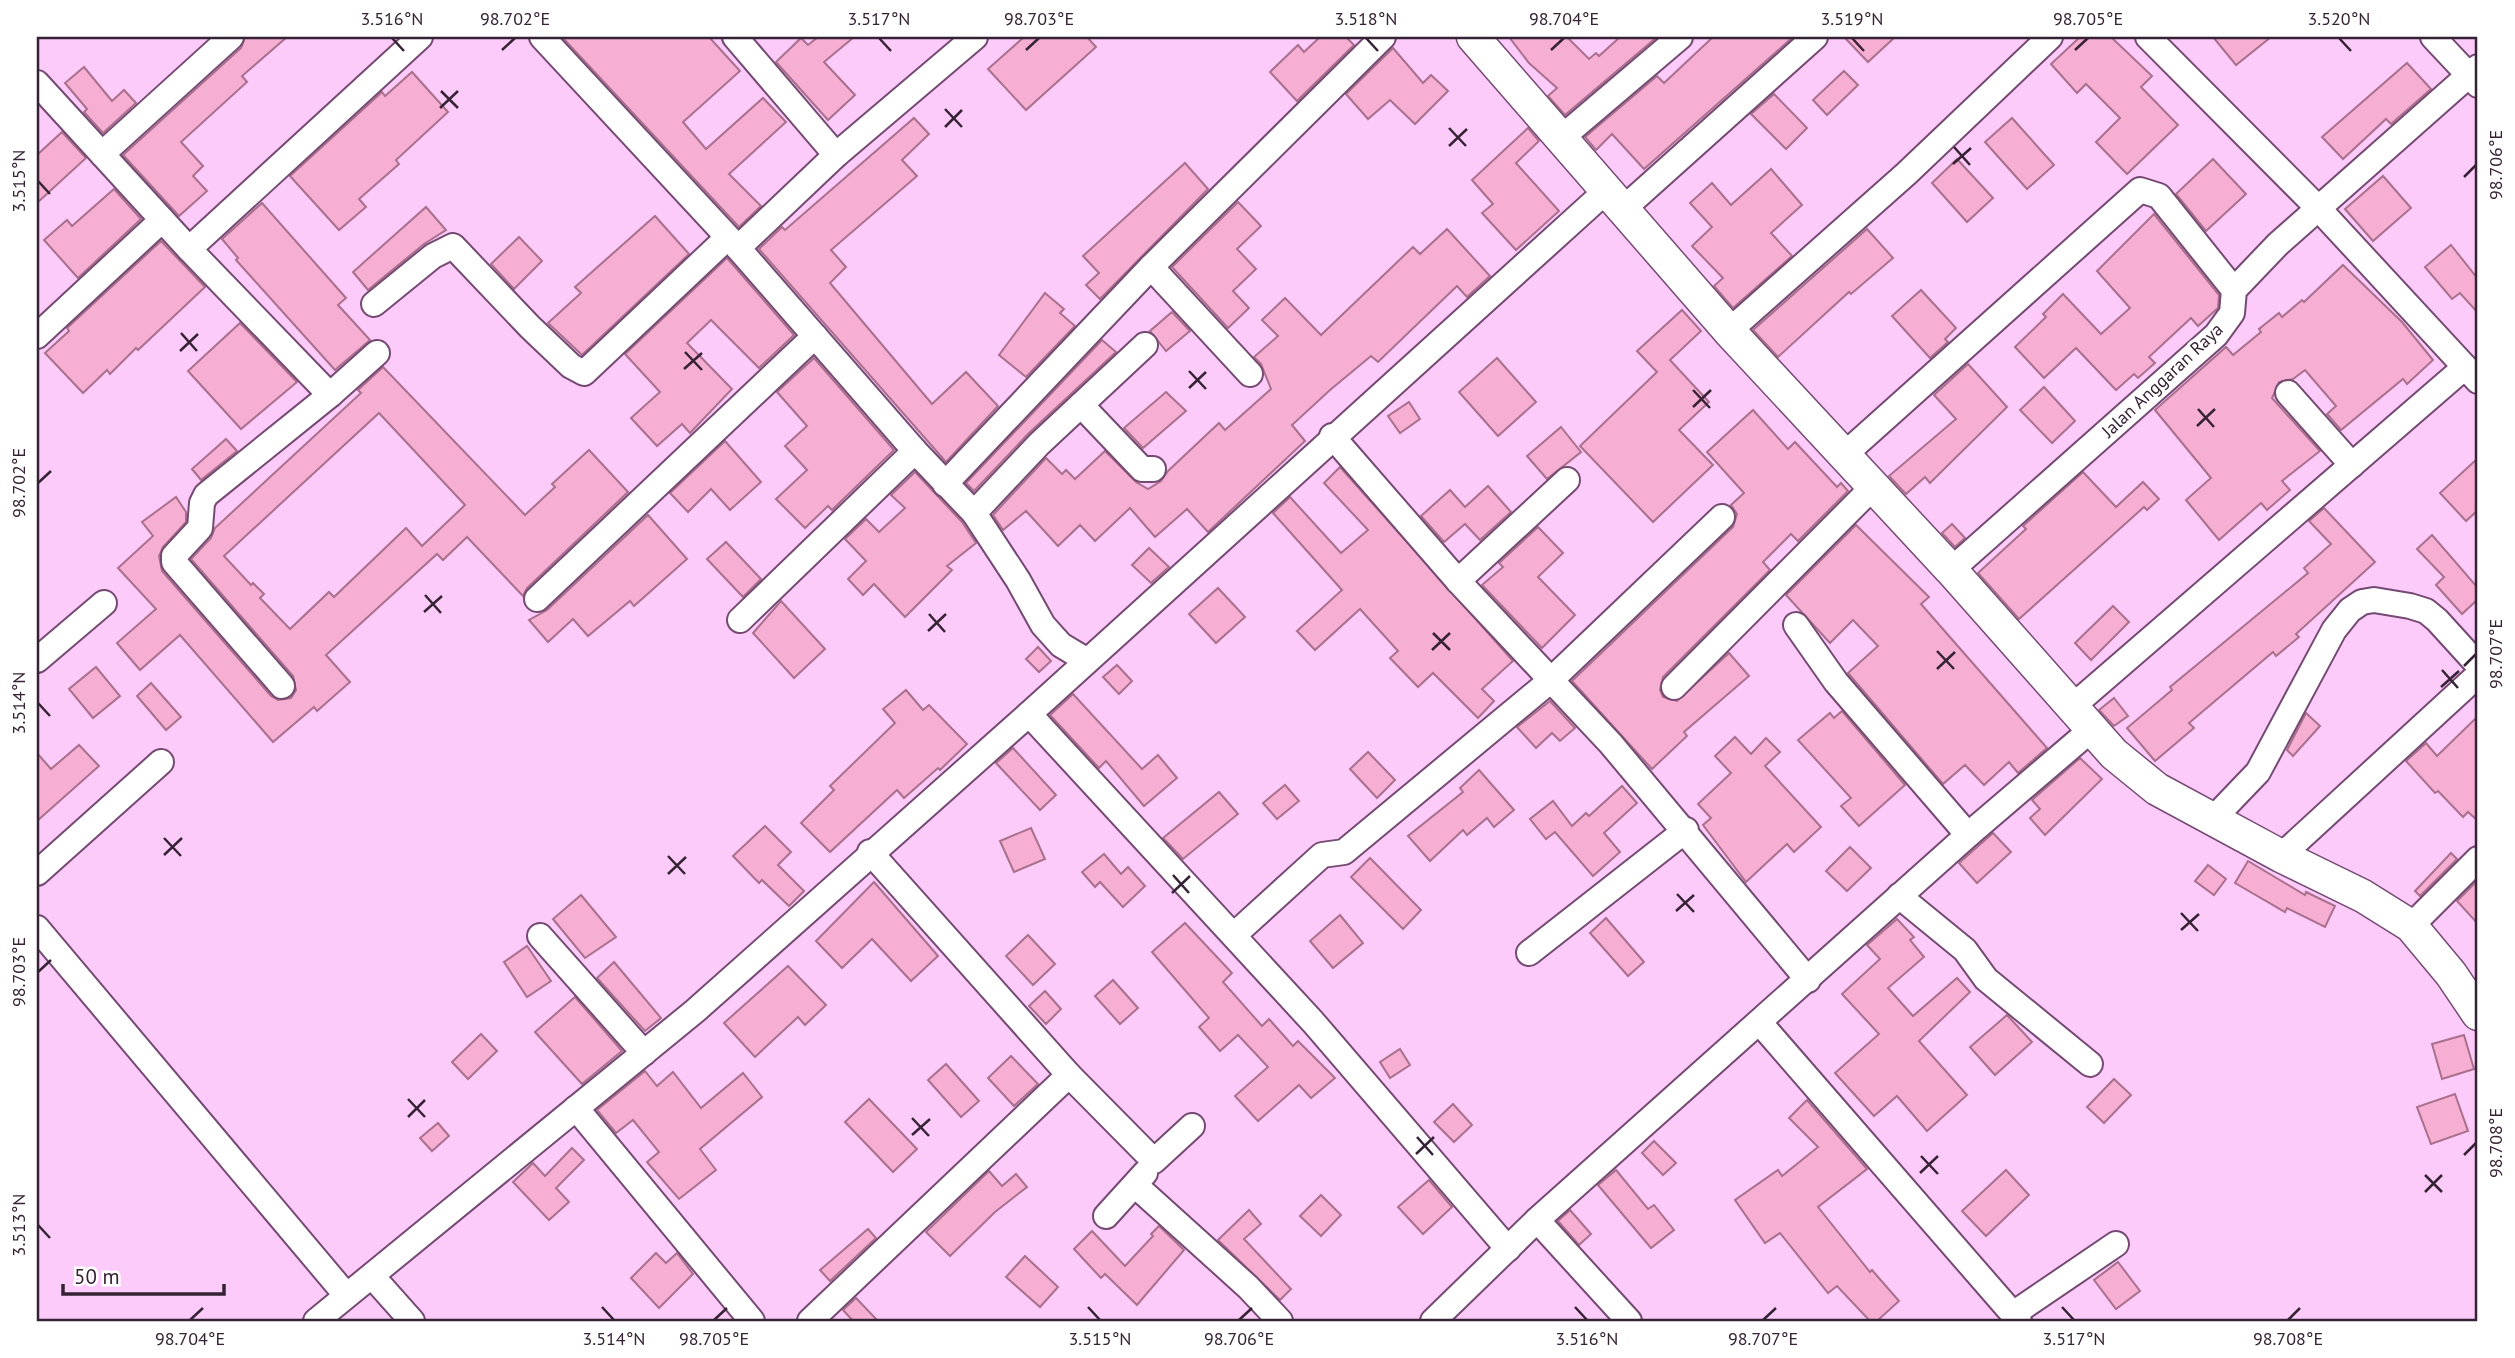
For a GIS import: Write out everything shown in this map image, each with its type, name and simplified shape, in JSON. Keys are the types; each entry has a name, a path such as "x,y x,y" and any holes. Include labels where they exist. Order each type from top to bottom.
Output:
{"street":[{"path":"102,155 231,37"},
{"path":"189,249 420,37"},
{"path":"542,37 733,243 915,452 974,513 1018,580 1043,625 1061,645 1086,660"},
{"path":"735,37 836,155"},
{"path":"374,304 433,256 453,246 530,327 571,366 584,373 975,37"},
{"path":"945,484 1151,267 1383,37"},
{"path":"1473,37 1613,201 1729,331 1951,570 2114,754 2157,789 2281,856 2363,896 2411,926 2451,974 2478,1014"},
{"path":"1560,139 1680,37"},
{"path":"316,1321 695,1011 870,852 1029,714 1332,436 1613,201 1815,37"},
{"path":"1729,331 1906,174 2050,37"},
{"path":"1433,1321 1537,1220 1968,835 2082,717 2352,465 2472,374 2318,208 2148,37"},
{"path":"1844,455 2140,190 2159,196 2234,290 2318,208 2475,76 2433,37"},
{"path":"37,83 189,249 330,394"},
{"path":"37,336 162,220"},
{"path":"1151,267 1250,374"},
{"name":"Jalan Anggaran Raya","path":"1951,570 2217,335 2232,313 2234,290"},
{"path":"537,599 816,336"},
{"path":"974,513 1145,345"},
{"path":"282,686 174,562 174,556 200,528 202,503 206,495 377,353"},
{"path":"2288,393 2352,465"},
{"path":"1081,405 1142,470 1153,469"},
{"path":"1332,436 1458,580 1686,830 1808,980"},
{"path":"740,620 915,452"},
{"path":"1458,580 1567,480"},
{"path":"1674,687 1873,487"},
{"path":"1234,935 1322,855 1344,852 1550,681 1722,517"},
{"path":"2212,820 2258,772 2334,630 2350,610 2362,602 2397,603 2426,611 2478,665"},
{"path":"37,660 104,603"},
{"path":"1796,625 1836,682 1968,835"},
{"path":"2281,856 2478,675"},
{"path":"1029,714 1234,935 1508,1250"},
{"path":"37,873 161,762"},
{"path":"1529,953 1686,830"},
{"path":"870,852 1069,1075 1154,1161"},
{"path":"2411,926 2478,859"},
{"path":"1899,896 1965,950 1986,979 2090,1064"},
{"path":"37,928 346,1295"},
{"path":"540,936 644,1053"},
{"path":"1760,1023 2016,1318 2116,1244"},
{"path":"810,1321 1069,1075"},
{"path":"576,1108 752,1321"},
{"path":"1106,1216 1154,1161 1192,1126"},
{"path":"1135,1185 1248,1287 1280,1321"},
{"path":"1537,1220 1629,1321"},
{"path":"372,1276 412,1321"}],"building":[{"path":"245,37 287,37 242,76 247,82 181,142 203,166 193,176 207,191 179,216 123,155 241,48"},
{"path":"562,37 709,37 740,71 683,122 706,149 763,98 786,122 729,174 761,206 739,227"},
{"path":"818,37 854,37 824,62 855,95 828,120 776,62 801,38 808,45"},
{"path":"1024,37 1087,37 1096,47 1026,110 988,69"},
{"path":"1320,37 1346,37 1354,45 1297,101 1270,72 1298,45 1304,52"},
{"path":"1509,37 1567,37 1589,59 1596,53 1599,56 1620,37 1657,37 1565,115 1548,96 1557,88 1529,63"},
{"path":"1713,37 1793,37 1644,169 1612,134 1596,150 1585,137 1657,76 1664,83"},
{"path":"1844,37 1895,37 1868,62"},
{"path":"2080,37 2111,37 2152,76 2141,87 2178,125 2127,174 2096,142 2120,118 2086,84 2077,93 2051,64"},
{"path":"2213,37 2271,37 2236,65"},
{"path":"1393,48 1423,83 1431,75 1448,91 1415,124 1390,100 1368,119 1346,94"},
{"path":"2407,63 2431,89 2391,124 2386,119 2343,159 2322,137"},
{"path":"84,67 112,101 124,90 136,103 103,133 84,112 87,109 65,83"},
{"path":"1844,71 1858,85 1827,115 1813,100"},
{"path":"412,72 448,112 396,160 399,164 359,199 366,207 339,230 290,176 382,92 385,96"},
{"path":"1774,94 1807,128 1786,149 1751,114"},
{"path":"914,118 929,134 902,160 917,176 831,250 846,267 830,283 932,404 966,372 998,406 946,462 759,249 782,227 785,230"},
{"path":"2012,118 2054,165 2027,189 1985,142"},
{"path":"1528,128 1539,141 1516,163 1559,211 1516,250 1482,213 1493,204 1472,180"},
{"path":"62,132 86,158 37,203 37,155"},
{"path":"1957,159 1993,198 1967,222 1932,183"},
{"path":"2213,159 2246,194 2206,231 2176,194"},
{"path":"1185,163 1208,189 1100,299 1086,285 1099,273 1083,256"},
{"path":"1771,169 1802,205 1771,233 1792,256 1733,308 1714,286 1723,278 1692,246 1712,227 1690,203 1712,183 1731,205"},
{"path":"2383,176 2411,208 2373,241 2345,209"},
{"path":"114,189 141,219 78,278 44,240 67,220 72,226"},
{"path":"1238,202 1261,226 1237,249 1256,269 1233,291 1249,308 1228,328 1172,267"},
{"path":"262,203 346,298 338,305 370,340 335,370 236,260 238,258 222,239"},
{"path":"426,207 446,230 424,244 368,290 353,272"},
{"path":"2154,214 2219,295 2218,308 2198,326 2191,318 2149,357 2155,363 2138,378 2134,374 2116,390 2076,348 2044,378 2015,347 2046,317 2043,314 2063,294 2101,334 2130,308 2097,271"},
{"path":"655,216 689,254 582,355 548,323 581,293 575,287"},
{"path":"1447,229 1490,276 1467,297 1457,286 1378,362 1371,356 1330,390 1292,425 1305,441 1208,532 1187,509 1155,537 1130,508 1095,541 1080,525 1058,546 1026,511 1003,530 993,515 1046,458 1062,474 1066,470 1075,479 1105,451 1136,482 1148,489 1161,481 1168,471 1219,423 1225,430 1271,389 1261,364 1254,357 1278,336 1262,320 1285,298 1321,335 1413,247 1420,254"},
{"path":"1867,229 1893,258 1851,294 1849,292 1778,357 1753,330"},
{"path":"519,237 542,261 514,289 491,264"},
{"path":"161,241 205,287 138,350 136,348 110,374 107,370 83,393 45,353 69,331 67,328"},
{"path":"2451,245 2478,279 2478,313 2460,293 2452,299 2425,267"},
{"path":"727,258 794,335 759,368 711,320 687,343 732,389 690,433 682,424 657,446 631,418 660,392 625,354"},
{"path":"2343,265 2402,322 2433,360 2407,384 2403,379 2341,430 2327,414 2336,406 2305,370 2293,379 2279,382 2272,398 2320,451 2282,481 2290,490 2267,510 2261,503 2219,540 2186,500 2211,478 2155,410 2226,347 2233,355 2279,313 2282,317 2302,300 2304,302"},
{"path":"1921,290 1956,328 1945,339 1948,342 1930,358 1892,316"},
{"path":"1045,293 1064,309 1060,313 1075,326 1026,377 999,355"},
{"path":"1682,310 1701,331 1670,360 1709,402 1679,430 1713,465 1653,522 1580,446 1657,372 1637,351"},
{"path":"1172,312 1190,331 1166,351 1150,331"},
{"path":"240,323 297,382 241,429 188,371"},
{"path":"1102,340 1116,352 1029,433 974,491 966,483"},
{"path":"814,358 894,450 832,510 828,506 805,528 776,499 807,470 785,446 807,426 777,392"},
{"path":"1497,358 1536,402 1498,436 1459,392"},
{"path":"1968,364 2007,407 1930,483 1925,477 1906,494 1889,476 1956,419 1934,395"},
{"path":"383,367 525,515 555,487 552,484 589,450 628,492 527,588 523,596 467,537 443,560 437,554 326,655 350,682 317,711 314,707 273,742 180,635 140,670 117,643 156,609 118,568 153,536 142,522 176,497 186,512 186,522 163,547 159,556 162,571 271,696 278,700 291,698 296,690 293,676 191,559 211,538 215,528 361,393 358,390","holes":["379,413 465,505 422,546 406,528 334,597 329,592 290,629 260,598 264,594 253,583 251,585 224,556"]},
{"path":"2044,387 2075,421 2052,443 2020,410"},
{"path":"1166,392 1186,411 1143,448 1124,428"},
{"path":"1409,402 1420,419 1400,433 1388,416"},
{"path":"1753,410 1788,449 1795,442 1837,487 1841,483 1848,491 1798,541 1791,534 1763,562 1770,570 1663,677 1660,690 1663,697 1677,701 1729,653 1749,676 1684,732 1687,736 1652,769 1572,681 1733,527 1737,514 1731,505 1744,493 1707,452"},
{"path":"1561,427 1581,452 1547,479 1527,456"},
{"path":"226,439 237,451 201,480 192,469"},
{"path":"725,441 761,482 730,510 711,489 688,512 670,493"},
{"path":"2478,458 2478,510 2466,521 2440,493"},
{"path":"1340,467 1513,661 1482,689 1494,701 1478,718 1433,673 1418,687 1390,658 1398,651 1360,609 1315,650 1297,631 1342,590 1273,513 1290,497 1341,553 1368,530 1324,483"},
{"path":"915,472 962,522 976,543 947,566 952,570 905,617 874,584 863,595 848,579 866,561 845,539 866,519 879,532 905,508 891,495"},
{"path":"2083,472 2116,507 2143,482 2159,499 2147,510 2144,507 2019,619 1978,573 2026,529 2023,526"},
{"path":"1488,486 1511,512 1480,540 1465,524 1444,542 1421,516 1450,490 1465,507"},
{"path":"2324,508 2375,562 2296,634 2299,637 2276,656 2273,652 2189,723 2194,728 2155,761 2127,728 2172,690 2170,687 2308,573 2304,568 2331,544 2309,521"},
{"path":"648,515 687,559 634,606 630,601 588,636 573,619 548,642 529,620 547,610"},
{"path":"1952,524 1965,538 1955,547 1942,533"},
{"path":"1856,525 1929,597 1921,604 2047,748 2018,773 2009,762 1984,785 1965,765 1943,784 1848,673 1878,646 1853,620 1830,643 1786,595"},
{"path":"1538,527 1563,553 1538,577 1575,615 1542,648 1482,585 1503,567 1499,563"},
{"path":"2432,535 2478,588 2478,599 2462,614 2436,585 2444,577 2417,549"},
{"path":"726,542 761,579 743,597 707,559"},
{"path":"1149,548 1169,567 1151,583 1132,565"},
{"path":"1218,588 1245,617 1216,643 1189,614"},
{"path":"781,601 825,649 794,678 753,633"},
{"path":"2113,606 2129,622 2091,660 2075,643"},
{"path":"1038,647 1051,661 1039,672 1026,659"},
{"path":"1117,665 1132,681 1119,694 1103,677"},
{"path":"96,667 120,696 93,718 69,689"},
{"path":"151,683 181,717 166,730 137,696"},
{"path":"906,690 923,710 929,705 967,744 940,770 938,768 904,798 897,790 830,852 801,823 834,790 830,786 895,723 883,709"},
{"path":"1073,694 1142,769 1158,755 1177,778 1144,806 1106,761 1099,768 1050,715"},
{"path":"2114,698 2128,716 2114,726 2099,710"},
{"path":"1550,701 1575,728 1560,741 1552,733 1536,748 1517,727"},
{"path":"1842,711 1905,785 1859,826 1841,806 1851,798 1798,740 1830,713 1834,718"},
{"path":"2306,713 2320,726 2293,756 2287,750"},
{"path":"2478,716 2478,821 2468,812 2463,817 2438,791 2435,793 2406,761 2426,743 2437,756"},
{"path":"1735,737 1751,754 1766,738 1780,752 1765,766 1821,827 1794,852 1787,844 1746,882 1703,825 1711,818 1698,804 1731,773 1715,756"},
{"path":"79,745 99,766 37,821 37,753 51,769"},
{"path":"1013,748 1056,795 1040,810 996,763"},
{"path":"1368,752 1395,780 1377,798 1350,769"},
{"path":"2080,758 2102,779 2045,835 2030,818 2040,809 2032,800"},
{"path":"1479,770 1514,810 1494,827 1487,818 1467,835 1463,830 1430,861 1408,836 1463,792 1460,788"},
{"path":"1285,785 1299,801 1277,819 1263,803"},
{"path":"1622,786 1637,803 1604,833 1620,852 1593,876 1555,832 1546,839 1530,819 1553,801 1572,826 1586,813 1589,816"},
{"path":"1219,792 1238,814 1183,859 1163,838"},
{"path":"765,826 791,852 778,865 804,891 789,906 762,880 759,883 733,856"},
{"path":"1031,828 1045,859 1014,872 1000,841"},
{"path":"1993,833 2011,852 1977,883 1959,863"},
{"path":"1850,847 1871,868 1847,891 1826,871"},
{"path":"2451,853 2457,859 2420,896 2415,891"},
{"path":"1104,854 1121,874 1128,867 1145,886 1123,907 1100,882 1095,887 1082,872"},
{"path":"1370,858 1421,910 1403,929 1351,877"},
{"path":"2248,861 2305,895 2306,892 2335,906 2325,927 2287,908 2285,912 2235,883"},
{"path":"2208,865 2226,879 2214,895 2195,881"},
{"path":"2478,880 2478,924 2457,901"},
{"path":"874,882 938,956 911,981 872,939 842,968 816,941"},
{"path":"581,895 616,937 585,958 553,919"},
{"path":"1340,915 1363,943 1333,968 1310,941"},
{"path":"1606,918 1644,962 1628,976 1590,933"},
{"path":"1897,919 1914,937 1910,940 1924,957 1888,988 1913,1016 1957,978 1970,992 1919,1041 1967,1095 1927,1131 1897,1096 1874,1116 1835,1073 1879,1034 1842,994 1880,959 1867,945"},
{"path":"1185,923 1232,973 1223,982 1262,1026 1269,1019 1293,1046 1298,1041 1335,1078 1311,1098 1299,1085 1258,1121 1235,1096 1268,1067 1238,1035 1220,1051 1199,1027 1209,1018 1152,952"},
{"path":"1028,935 1055,964 1033,985 1006,956"},
{"path":"527,946 551,981 527,997 504,962"},
{"path":"614,962 661,1018 645,1031 597,978"},
{"path":"788,966 826,1005 805,1025 798,1017 755,1057 724,1023"},
{"path":"1113,980 1138,1008 1120,1024 1095,996"},
{"path":"1045,991 1061,1009 1046,1024 1029,1006"},
{"path":"575,997 622,1051 582,1084 535,1032"},
{"path":"2007,1015 2032,1042 1995,1075 1970,1047"},
{"path":"481,1034 497,1051 468,1079 452,1062"},
{"path":"2464,1035 2474,1069 2442,1079 2432,1044"},
{"path":"1400,1049 1410,1065 1390,1078 1380,1062"},
{"path":"1011,1056 1038,1084 1014,1106 988,1078"},
{"path":"946,1064 979,1101 961,1117 928,1080"},
{"path":"645,1071 657,1086 673,1072 701,1108 743,1073 762,1097 700,1149 716,1170 679,1199 647,1162 659,1152 633,1120 616,1133 597,1110"},
{"path":"2114,1079 2131,1095 2104,1123 2087,1107"},
{"path":"2455,1094 2468,1131 2431,1144 2417,1107"},
{"path":"869,1099 917,1149 893,1172 845,1122"},
{"path":"1807,1100 1867,1169 1818,1207 1870,1272 1872,1270 1899,1301 1877,1321 1870,1321 1837,1286 1828,1293 1780,1233 1765,1243 1735,1200 1778,1170 1782,1176 1818,1147 1789,1118"},
{"path":"1453,1104 1472,1125 1454,1142 1434,1122"},
{"path":"438,1123 449,1136 432,1151 420,1138"},
{"path":"1654,1141 1676,1163 1663,1175 1642,1153"},
{"path":"572,1148 584,1160 556,1188 569,1202 549,1220 513,1182 533,1163 545,1176"},
{"path":"1616,1170 1648,1209 1654,1205 1674,1230 1651,1248 1598,1185"},
{"path":"2006,1170 2029,1195 1986,1236 1962,1211"},
{"path":"989,1171 1002,1186 1016,1174 1027,1187 995,1212 950,1256 926,1232"},
{"path":"1429,1180 1452,1207 1423,1234 1398,1207"},
{"path":"1321,1195 1341,1215 1321,1236 1300,1216"},
{"path":"1249,1210 1261,1224 1244,1239 1291,1289 1280,1300 1218,1240"},
{"path":"1570,1210 1591,1234 1579,1245 1558,1221"},
{"path":"1159,1226 1184,1250 1137,1305 1105,1274 1101,1278 1074,1249 1092,1231 1125,1266"},
{"path":"868,1229 876,1238 830,1281 820,1270"},
{"path":"656,1253 666,1263 677,1253 693,1274 659,1308 631,1278"},
{"path":"1025,1256 1058,1287 1040,1307 1006,1277"},
{"path":"2118,1262 2140,1291 2116,1309 2094,1280"},
{"path":"856,1298 878,1321 853,1321 843,1310"}]}
